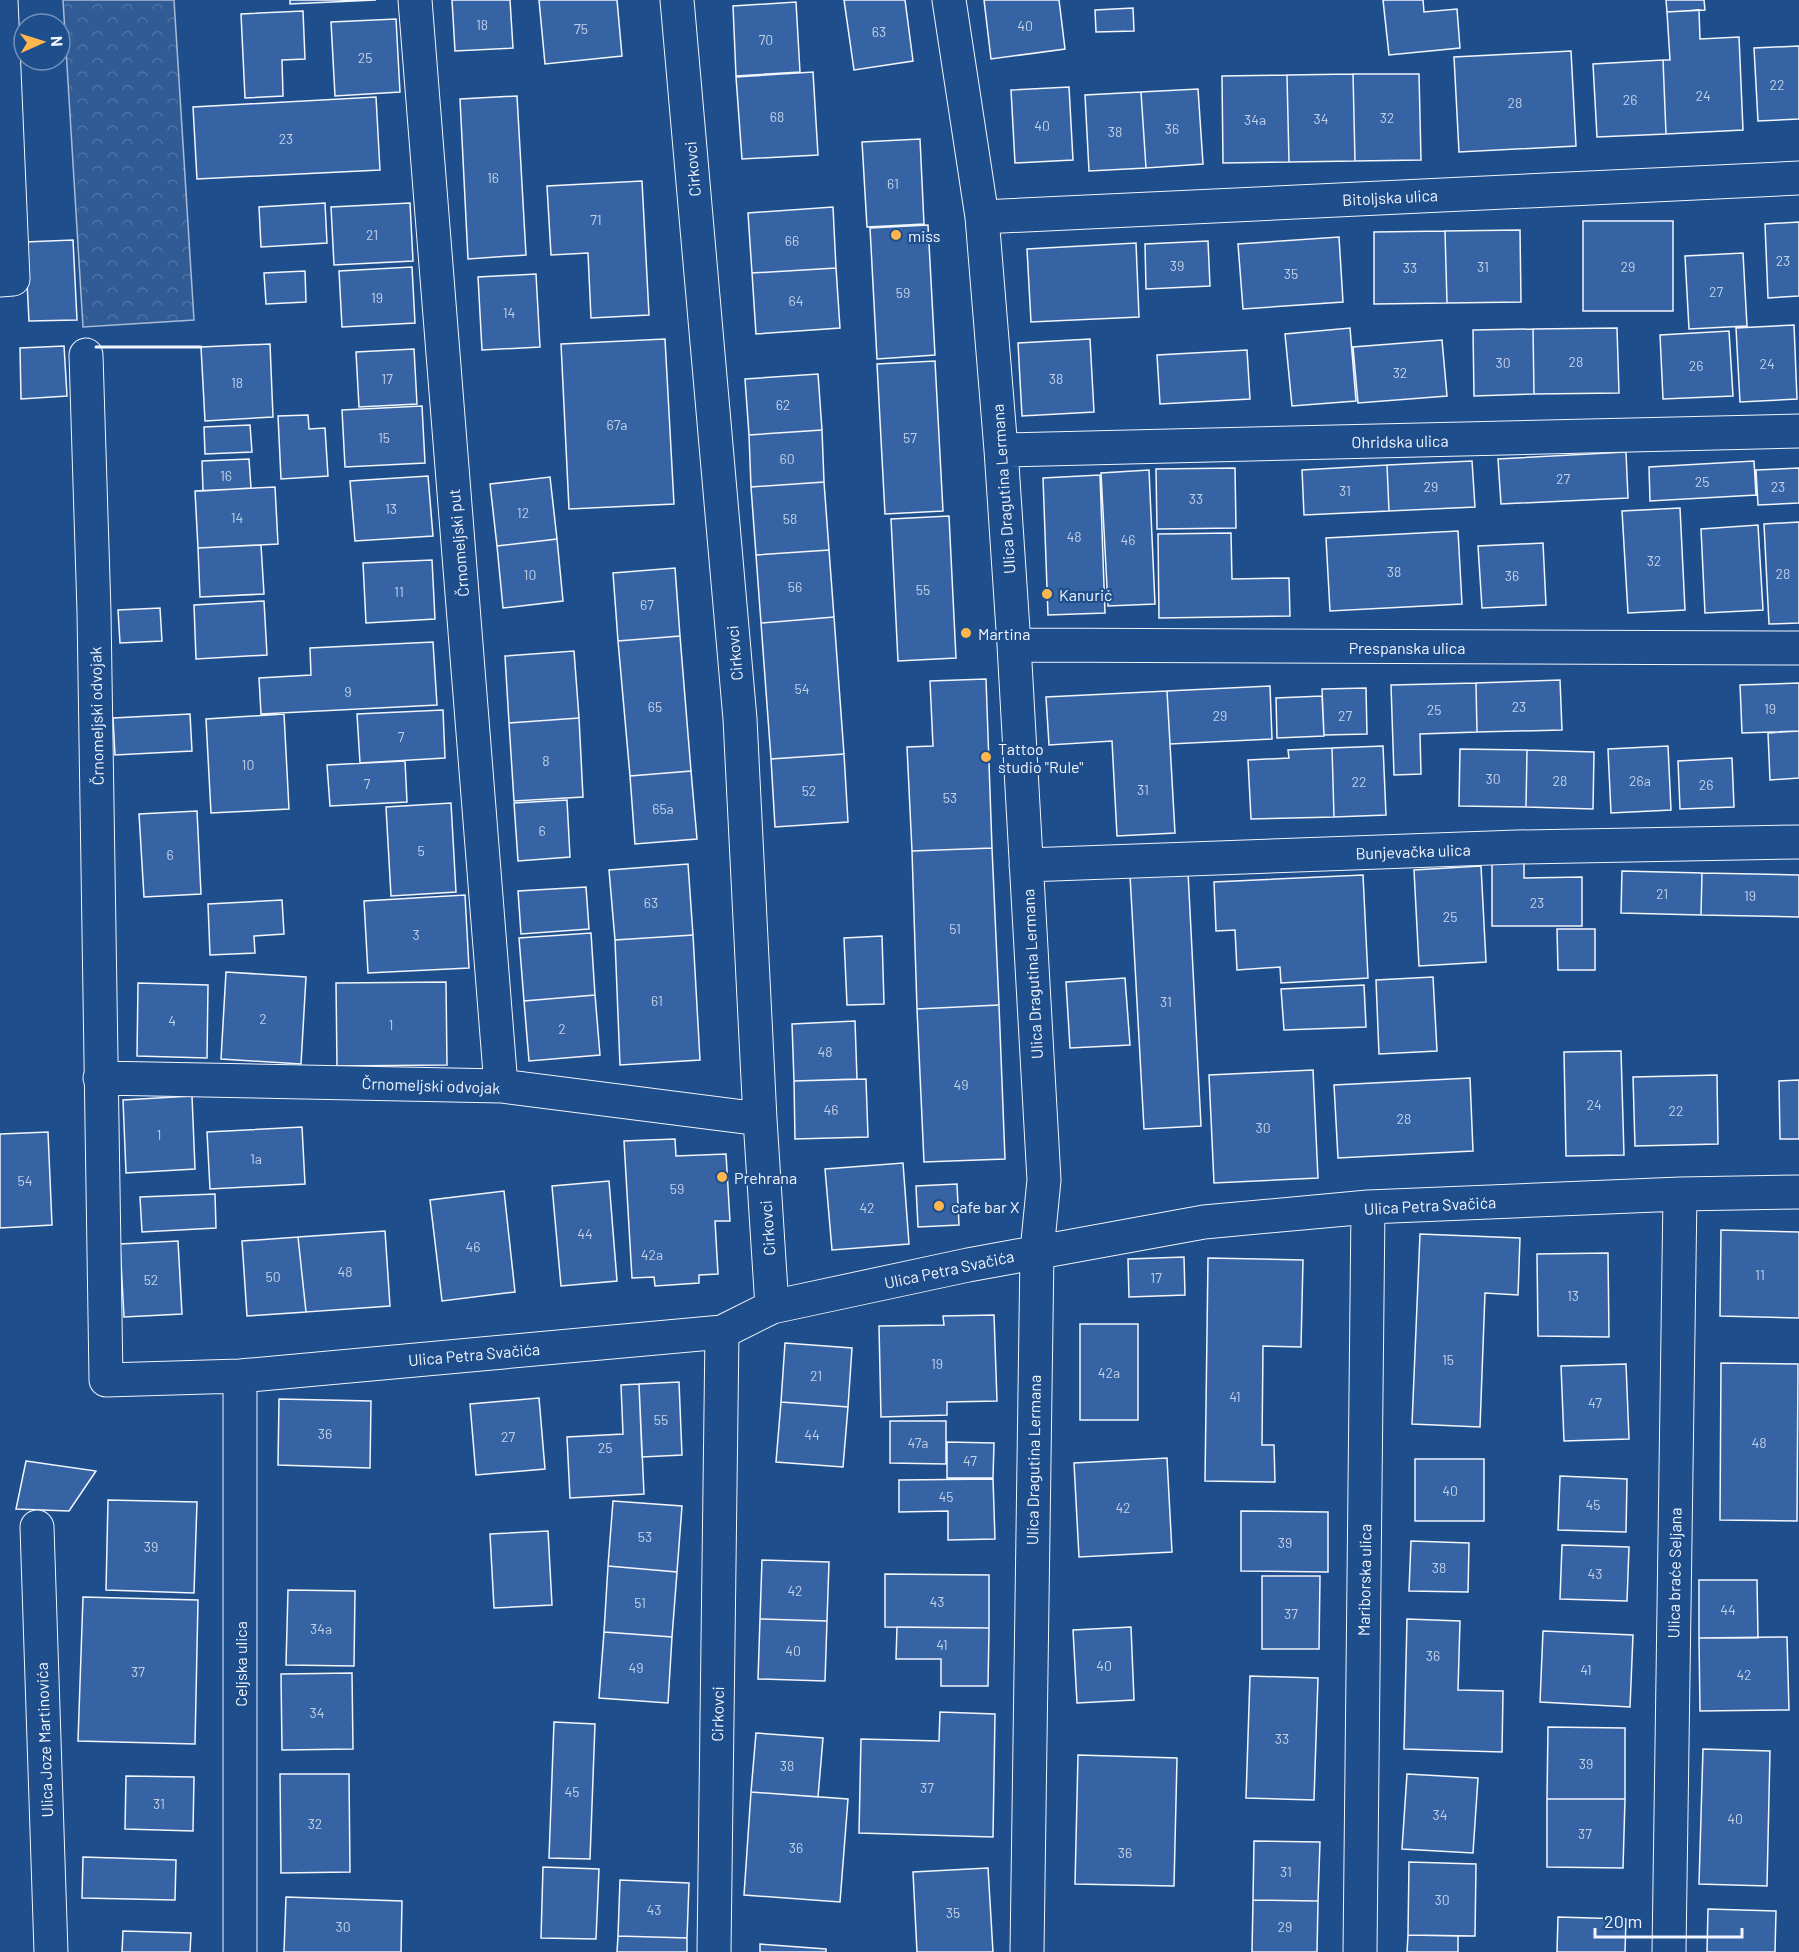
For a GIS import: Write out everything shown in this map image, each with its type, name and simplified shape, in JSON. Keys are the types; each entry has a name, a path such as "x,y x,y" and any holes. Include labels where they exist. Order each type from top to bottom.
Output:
{"street":[{"path":"0,280 14,279 1,0"},
{"name":"Črnomeljski put","path":"415,0 501,1086"},
{"name":"Cirkovci","path":"677,0 740,719 772,1307"},
{"name":"Ulica Dragutina Lermana","path":"950,0 982,217 1014,645 1044,1180 1037,1251 1027,1952"},
{"name":"Bitoljska ulica","path":"982,217 1799,177"},
{"name":"Črnomeljski odvojak","path":"86,356 94,612 106,1380"},
{"name":"Ohridska ulica","path":"1000,450 1799,431"},
{"name":"Prespanska ulica","path":"1014,645 1799,648"},
{"name":"Bunjevačka ulica","path":"1026,865 1517,847 1799,842"},
{"name":"Črnomeljski odvojak","path":"100,1078 501,1086 760,1119"},
{"name":"Ulica Petra Svačića","path":"106,1380 240,1376 722,1332 772,1307 1037,1251 1204,1222 1368,1207 1680,1194 1799,1192"},
{"name":"Ulica braće Seljana","path":"1669,1952 1680,1194"},
{"name":"Mariborska ulica","path":"1360,1952 1368,1207"},
{"name":"Cirkovci","path":"714,1952 722,1332"},
{"name":"Celjska ulica","path":"240,1376 240,1952"},
{"name":"Ulica Joze Martinovića","path":"37,1527 51,1952"}],"green space":[{"path":"63,0 174,0 194,320 83,327 67,72 72,72 72,12 64,12"}],"building":[{"path":"290,0 376,0 290,4"},
{"path":"452,0 510,0 513,48 455,51"},
{"path":"539,0 617,0 622,56 545,64"},
{"path":"844,0 905,0 913,61 854,70"},
{"path":"984,0 1059,0 1065,49 991,59"},
{"path":"1383,0 1423,0 1424,12 1457,9 1460,48 1389,55"},
{"path":"1666,0 1704,0 1705,10 1667,12"},
{"path":"796,2 800,72 736,76 733,6"},
{"path":"1133,8 1134,31 1096,32 1095,10"},
{"path":"1699,10 1700,39 1739,37 1743,130 1666,134 1663,60 1670,60 1667,12"},
{"path":"303,11 305,59 282,60 283,96 245,98 241,14"},
{"path":"396,19 400,92 335,96 331,22"},
{"path":"1799,46 1799,119 1758,121 1754,48"},
{"path":"1571,51 1576,146 1459,152 1454,57"},
{"path":"1663,60 1666,134 1597,137 1593,64"},
{"path":"813,72 818,155 742,159 736,77"},
{"path":"1353,74 1419,74 1421,160 1355,161"},
{"path":"1353,74 1355,161 1289,162 1287,75"},
{"path":"1287,75 1289,162 1223,163 1222,76"},
{"path":"1069,87 1073,160 1015,163 1011,90"},
{"path":"1198,89 1203,164 1146,168 1141,92"},
{"path":"1141,92 1146,168 1089,171 1085,95"},
{"path":"517,96 526,255 468,259 460,99"},
{"path":"376,97 380,170 197,179 193,107"},
{"path":"920,139 924,224 867,227 862,142"},
{"path":"642,181 649,315 591,318 588,253 551,255 547,186"},
{"path":"325,203 327,243 261,247 259,207"},
{"path":"410,203 413,261 334,265 331,207"},
{"path":"833,207 836,268 752,273 748,213"},
{"path":"1583,221 1673,221 1673,311 1583,311"},
{"path":"1799,222 1799,296 1768,298 1765,224"},
{"path":"928,225 935,355 877,359 870,228"},
{"path":"1520,230 1521,302 1447,303 1445,231"},
{"path":"1445,231 1447,303 1374,304 1374,232"},
{"path":"1339,237 1343,302 1243,309 1238,244"},
{"path":"73,240 77,320 29,321 25,242"},
{"path":"1208,241 1210,286 1146,289 1145,244"},
{"path":"1136,243 1139,317 1031,322 1027,249"},
{"path":"1743,253 1747,326 1689,329 1685,256"},
{"path":"412,267 415,323 342,327 339,271"},
{"path":"836,268 840,328 756,334 752,273"},
{"path":"305,271 306,302 266,304 264,273"},
{"path":"536,274 540,347 482,350 478,277"},
{"path":"1794,325 1797,399 1740,402 1736,328"},
{"path":"1350,328 1356,401 1292,406 1285,334"},
{"path":"1617,328 1619,393 1534,394 1533,329"},
{"path":"1533,329 1534,394 1474,396 1473,330"},
{"path":"1729,331 1733,396 1663,399 1660,335"},
{"path":"665,339 674,504 569,509 561,344"},
{"path":"1090,339 1094,412 1022,416 1018,343"},
{"path":"1442,340 1447,396 1358,403 1353,347"},
{"path":"270,344 273,417 205,421 201,347"},
{"path":"64,346 67,396 21,399 20,348"},
{"path":"414,349 417,404 359,407 356,352"},
{"path":"1247,350 1250,399 1160,404 1157,355"},
{"path":"935,361 943,511 885,514 877,364"},
{"path":"818,374 822,430 749,435 745,379"},
{"path":"422,406 425,463 345,467 342,410"},
{"path":"308,415 309,429 325,428 328,476 281,479 278,416"},
{"path":"250,425 252,452 205,454 204,427"},
{"path":"822,430 824,482 751,487 749,435"},
{"path":"1626,452 1628,498 1501,504 1498,459"},
{"path":"249,459 251,488 203,491 202,461"},
{"path":"1472,461 1475,507 1389,511 1387,465"},
{"path":"1754,461 1756,495 1650,501 1649,467"},
{"path":"1387,465 1389,511 1304,515 1302,470"},
{"path":"1235,468 1236,528 1157,529 1156,469"},
{"path":"1799,468 1799,503 1758,505 1756,470"},
{"path":"1149,470 1155,604 1108,606 1101,473"},
{"path":"1100,475 1105,613 1048,615 1043,478"},
{"path":"428,476 433,536 355,541 350,481"},
{"path":"550,477 557,539 497,546 490,484"},
{"path":"824,482 829,550 756,555 751,487"},
{"path":"275,487 278,544 198,548 195,491"},
{"path":"1680,508 1685,610 1628,613 1622,511"},
{"path":"949,516 956,658 898,661 891,519"},
{"path":"1799,522 1799,623 1769,624 1764,524"},
{"path":"1758,525 1763,610 1705,613 1701,529"},
{"path":"1458,531 1462,604 1330,611 1326,538"},
{"path":"1231,533 1232,579 1289,578 1290,616 1159,618 1158,534"},
{"path":"557,539 563,601 503,608 497,546"},
{"path":"1543,543 1546,605 1482,608 1478,546"},
{"path":"261,545 264,594 200,597 198,548"},
{"path":"829,550 834,617 761,623 756,555"},
{"path":"432,560 435,619 366,623 363,563"},
{"path":"675,568 680,636 618,641 613,573"},
{"path":"264,601 267,655 196,659 194,605"},
{"path":"160,608 162,641 120,643 118,610"},
{"path":"834,617 844,754 771,759 761,623"},
{"path":"680,636 691,771 630,776 618,641"},
{"path":"433,642 437,705 261,714 259,678 311,675 310,648"},
{"path":"574,651 579,718 509,723 505,656"},
{"path":"986,679 992,848 912,851 907,747 933,746 930,681"},
{"path":"1560,680 1562,730 1477,732 1476,683"},
{"path":"1476,683 1477,732 1420,734 1421,774 1394,775 1391,685"},
{"path":"1799,683 1799,731 1742,733 1740,685"},
{"path":"1270,686 1272,739 1170,744 1167,691"},
{"path":"1366,688 1367,734 1324,735 1322,689"},
{"path":"1167,691 1175,833 1117,836 1112,741 1049,745 1046,697"},
{"path":"1322,696 1324,736 1277,738 1276,698"},
{"path":"443,710 445,758 360,763 357,714"},
{"path":"190,714 192,751 115,755 113,718"},
{"path":"284,714 289,809 211,813 206,719"},
{"path":"579,718 583,797 514,801 509,723"},
{"path":"1799,731 1799,778 1770,780 1768,733"},
{"path":"1383,746 1386,815 1334,817 1332,748"},
{"path":"1668,746 1671,810 1611,813 1608,749"},
{"path":"1332,748 1334,817 1251,819 1248,760 1289,758 1288,750"},
{"path":"1460,749 1527,750 1526,807 1459,806"},
{"path":"1527,750 1594,752 1593,809 1526,807"},
{"path":"844,754 848,822 775,827 771,759"},
{"path":"1732,758 1734,807 1680,809 1678,761"},
{"path":"405,761 407,802 330,806 327,765"},
{"path":"691,771 697,839 635,844 630,776"},
{"path":"567,800 570,857 518,861 514,803"},
{"path":"451,803 456,892 391,896 386,807"},
{"path":"197,811 201,894 144,897 139,814"},
{"path":"992,848 999,1005 917,1009 912,851"},
{"path":"1492,861 1524,861 1524,878 1582,877 1582,926 1492,926"},
{"path":"688,864 693,935 615,940 609,870"},
{"path":"1481,866 1486,962 1419,966 1414,870"},
{"path":"1622,871 1702,873 1701,915 1621,913"},
{"path":"1188,872 1201,1126 1144,1129 1130,875"},
{"path":"1702,873 1799,875 1799,917 1701,915"},
{"path":"1363,875 1368,978 1281,983 1280,967 1237,970 1235,930 1216,931 1214,882"},
{"path":"586,887 589,929 521,934 518,891"},
{"path":"465,895 469,968 368,973 364,901"},
{"path":"282,900 284,934 254,936 255,953 210,955 208,904"},
{"path":"1557,929 1595,929 1595,970 1558,970"},
{"path":"591,933 595,995 524,1001 519,938"},
{"path":"693,935 700,1060 620,1065 615,940"},
{"path":"882,936 884,1004 847,1005 844,938"},
{"path":"226,972 306,977 301,1064 221,1059"},
{"path":"1433,977 1437,1051 1379,1054 1376,980"},
{"path":"1125,978 1130,1045 1070,1048 1066,982"},
{"path":"446,982 447,1065 337,1066 336,983"},
{"path":"138,983 208,985 207,1058 137,1056"},
{"path":"1364,985 1366,1027 1284,1030 1281,989"},
{"path":"595,995 600,1055 529,1061 524,1001"},
{"path":"999,1005 1005,1159 924,1162 917,1009"},
{"path":"855,1021 857,1079 794,1081 792,1024"},
{"path":"1621,1051 1624,1155 1566,1156 1564,1052"},
{"path":"1313,1070 1318,1178 1214,1183 1209,1075"},
{"path":"1717,1075 1718,1144 1635,1146 1633,1077"},
{"path":"1470,1078 1473,1151 1338,1158 1334,1085"},
{"path":"866,1079 868,1137 795,1139 794,1081"},
{"path":"1799,1080 1799,1139 1780,1139 1779,1081"},
{"path":"192,1096 195,1169 126,1173 123,1100"},
{"path":"302,1127 305,1184 210,1189 207,1132"},
{"path":"48,1132 52,1225 0,1228 0,1134"},
{"path":"675,1139 676,1156 726,1154 730,1221 715,1221 718,1274 699,1275 699,1283 655,1286 654,1277 632,1278 624,1141"},
{"path":"903,1163 909,1244 832,1250 825,1169"},
{"path":"609,1181 617,1281 561,1286 552,1186"},
{"path":"957,1184 959,1225 918,1227 916,1186"},
{"path":"504,1191 515,1292 442,1301 430,1200"},
{"path":"215,1194 216,1228 142,1232 140,1197"},
{"path":"1721,1230 1799,1232 1799,1318 1720,1316"},
{"path":"385,1231 390,1306 306,1312 298,1237"},
{"path":"1420,1234 1520,1238 1518,1295 1485,1293 1480,1427 1412,1424"},
{"path":"298,1237 306,1312 247,1316 242,1241"},
{"path":"178,1241 182,1314 124,1317 120,1244"},
{"path":"1608,1253 1609,1337 1538,1336 1537,1254"},
{"path":"1184,1257 1185,1295 1129,1297 1128,1259"},
{"path":"1208,1258 1303,1260 1301,1347 1263,1346 1262,1445 1274,1445 1275,1482 1205,1481"},
{"path":"994,1315 997,1401 947,1402 947,1415 881,1417 879,1326 944,1325 943,1316"},
{"path":"1080,1324 1138,1324 1138,1420 1080,1420"},
{"path":"785,1343 852,1348 848,1407 781,1402"},
{"path":"1721,1363 1798,1364 1797,1521 1720,1520"},
{"path":"1626,1364 1629,1439 1564,1441 1561,1366"},
{"path":"679,1382 682,1455 642,1457 639,1384"},
{"path":"639,1384 644,1494 570,1498 567,1437 623,1434 621,1385"},
{"path":"539,1398 545,1469 476,1475 470,1404"},
{"path":"279,1399 371,1401 370,1468 278,1465"},
{"path":"781,1402 848,1407 843,1467 776,1462"},
{"path":"890,1421 946,1421 946,1464 890,1463"},
{"path":"947,1442 994,1443 993,1478 947,1478"},
{"path":"1167,1458 1172,1552 1079,1557 1074,1463"},
{"path":"1415,1459 1484,1459 1484,1521 1415,1521"},
{"path":"26,1461 96,1471 69,1511 16,1509"},
{"path":"1560,1476 1627,1479 1626,1532 1558,1530"},
{"path":"993,1479 995,1539 948,1540 948,1511 899,1512 899,1480"},
{"path":"108,1500 197,1502 194,1593 106,1590"},
{"path":"613,1501 682,1506 677,1572 608,1566"},
{"path":"1241,1511 1328,1512 1328,1572 1241,1571"},
{"path":"548,1531 552,1605 494,1608 490,1534"},
{"path":"1411,1541 1469,1543 1468,1592 1409,1591"},
{"path":"1562,1545 1629,1547 1627,1601 1560,1599"},
{"path":"762,1560 829,1562 827,1621 760,1619"},
{"path":"608,1566 677,1572 672,1637 604,1632"},
{"path":"885,1574 989,1575 989,1628 885,1627"},
{"path":"1262,1576 1320,1576 1319,1649 1262,1649"},
{"path":"1699,1580 1757,1580 1758,1638 1699,1638"},
{"path":"288,1590 355,1591 354,1666 286,1665"},
{"path":"83,1597 198,1600 195,1744 78,1741"},
{"path":"760,1619 827,1621 825,1681 758,1679"},
{"path":"1407,1619 1460,1621 1458,1690 1503,1691 1502,1752 1404,1749"},
{"path":"897,1627 989,1628 988,1686 941,1686 941,1659 896,1659"},
{"path":"1131,1627 1134,1700 1077,1703 1073,1630"},
{"path":"1543,1631 1633,1635 1630,1707 1540,1702"},
{"path":"604,1632 672,1637 668,1703 599,1698"},
{"path":"1787,1637 1789,1710 1700,1711 1699,1638"},
{"path":"352,1673 353,1749 282,1750 281,1674"},
{"path":"1250,1676 1318,1678 1314,1800 1246,1798"},
{"path":"940,1712 995,1714 993,1837 859,1833 861,1739 939,1741"},
{"path":"554,1722 595,1724 590,1859 549,1858"},
{"path":"1548,1727 1625,1728 1625,1799 1547,1799"},
{"path":"756,1733 823,1738 818,1797 751,1792"},
{"path":"1703,1749 1770,1751 1767,1886 1699,1884"},
{"path":"1078,1755 1177,1758 1174,1886 1075,1884"},
{"path":"280,1774 349,1774 350,1872 281,1873"},
{"path":"1407,1774 1478,1778 1473,1853 1402,1849"},
{"path":"126,1776 194,1777 193,1831 125,1829"},
{"path":"751,1792 848,1799 840,1902 744,1895"},
{"path":"1547,1799 1625,1799 1623,1868 1547,1867"},
{"path":"1254,1841 1320,1842 1318,1901 1253,1900"},
{"path":"83,1857 176,1860 175,1900 82,1898"},
{"path":"1409,1862 1476,1864 1475,1936 1408,1935"},
{"path":"543,1867 599,1869 596,1939 541,1938"},
{"path":"988,1868 993,1952 917,1952 913,1872"},
{"path":"620,1880 689,1883 687,1938 618,1936"},
{"path":"286,1897 402,1901 401,1952 284,1952"},
{"path":"1253,1900 1318,1901 1317,1952 1252,1952"},
{"path":"1708,1909 1776,1911 1775,1952 1707,1952"},
{"path":"1558,1917 1626,1919 1625,1952 1557,1952"},
{"path":"123,1931 191,1933 190,1952 122,1952"},
{"path":"1408,1935 1458,1936 1458,1952 1407,1952"},
{"path":"618,1936 687,1938 687,1952 617,1952"},
{"path":"760,1944 826,1949 826,1952 760,1952"}],"wall":[{"path":"96,347 201,347"}],"place":[{"name":"miss","path":"896,235"},
{"name":"Kanurić","path":"1047,594"},
{"name":"Martina","path":"966,633"},
{"name":"Tattoo studio \"Rule\"","path":"986,757"},
{"name":"Prehrana","path":"722,1177"},
{"name":"cafe bar X","path":"939,1206"}]}
